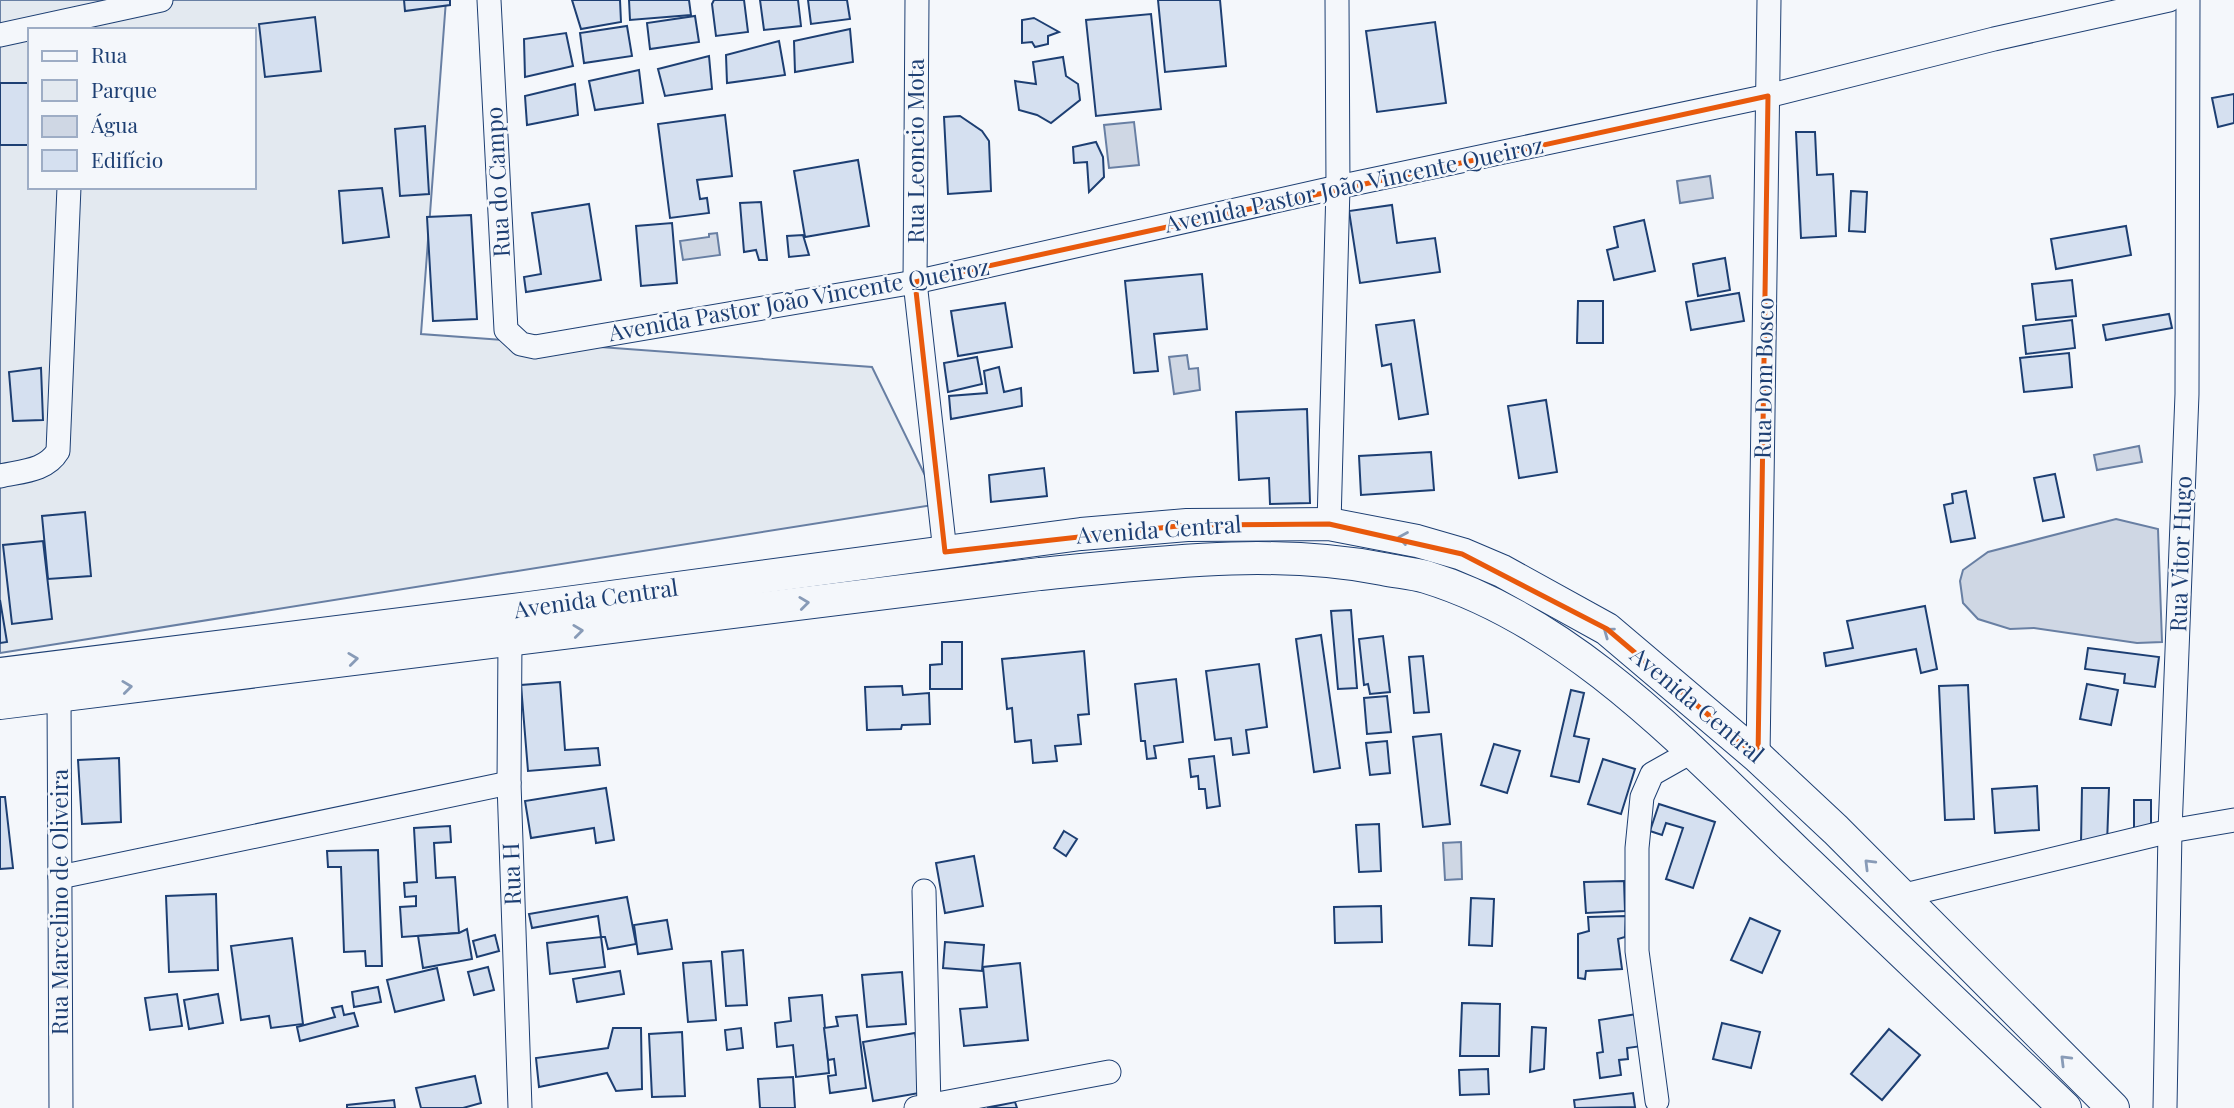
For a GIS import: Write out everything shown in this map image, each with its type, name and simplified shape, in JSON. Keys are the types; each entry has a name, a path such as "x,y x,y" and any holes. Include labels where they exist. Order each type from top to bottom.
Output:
{"main road":[{"name":"Avenida Central","path":"0,674 529,608 1081,534 1187,525 1329,524 1417,541 1462,554 1502,572 1607,629 1758,757 2113,1108"},
{"name":"Avenida Central","path":"0,704 1040,574 1183,560 1263,557 1346,562 1423,576 1471,593 1512,612 1563,643 1630,697 2065,1108"}],"street":[{"path":"0,34 161,0"},
{"name":"Rua do Campo","path":"489,0 506,330 521,344 534,347"},
{"name":"Rua Leoncio Mota","path":"916,0 915,282 944,552"},
{"path":"1329,524 1338,187 1337,0"},
{"name":"Rua Dom Bosco","path":"1758,757 1769,0"},
{"name":"Avenida Pastor João Vincente Queiroz","path":"534,347 915,282 1338,187 1768,96 1994,39 2169,0"},
{"name":"Rua Vitor Hugo","path":"2165,1108 2170,831 2187,394 2189,0"},
{"path":"0,477 45,465 52,461 58,451 69,189"},
{"name":"Rua H","path":"510,640 509,783 520,1108"},
{"name":"Rua Marcelino de Oliveira","path":"59,695 61,1108"},
{"path":"1657,1101 1637,951 1637,848 1642,797 1652,774 1690,751"},
{"path":"60,877 509,783"},
{"path":"1901,896 2170,831 2234,821"},
{"path":"924,891 925,1107 1109,1072"}],"highlighted area":[{"path":"1768,96 1758,757 1607,629 1462,554 1329,524 1187,525 945,552 915,282"}],"green space":[{"path":"0,0 446,0 421,334 872,367 939,504 0,653"}],"water":[{"path":"1134,122 1139,165 1109,168 1104,125"},
{"path":"1710,176 1713,198 1680,203 1677,181"},
{"path":"717,233 720,255 683,260 680,241 709,237 709,234"},
{"path":"1187,355 1189,369 1198,368 1200,390 1174,394 1169,357"},
{"path":"2139,446 2142,462 2097,470 2094,455"},
{"path":"2116,519 2158,529 2162,642 2137,643 2034,628 2010,629 1978,619 1963,603 1960,581 1963,570 1988,552"},
{"path":"1461,842 1462,879 1445,880 1443,843"}],"building":[{"path":"404,0 450,0 450,5 405,11"},
{"path":"572,0 620,0 621,22 581,29"},
{"path":"629,0 689,0 691,15 630,20"},
{"path":"714,0 744,0 748,32 716,36 712,4"},
{"path":"760,0 798,0 801,26 764,30"},
{"path":"808,0 847,0 850,19 811,24"},
{"path":"1158,0 1220,0 1226,66 1165,72"},
{"path":"1151,14 1161,109 1096,116 1086,20"},
{"path":"695,16 699,42 650,49 647,23"},
{"path":"315,17 321,71 265,77 259,24"},
{"path":"1034,18 1059,32 1048,36 1048,44 1035,47 1032,42 1022,43 1022,20"},
{"path":"1435,22 1446,103 1377,112 1366,31"},
{"path":"627,26 632,56 584,63 580,33"},
{"path":"850,29 853,62 795,72 794,41"},
{"path":"566,33 573,66 525,77 524,39"},
{"path":"779,41 785,75 727,83 726,55"},
{"path":"709,56 712,89 665,96 658,69"},
{"path":"1063,57 1066,76 1078,84 1080,100 1051,123 1037,115 1019,110 1015,81 1036,84 1033,62"},
{"path":"639,70 643,103 595,110 589,81"},
{"path":"0,83 28,83 28,145 0,145"},
{"path":"575,84 578,115 527,125 525,96"},
{"path":"2234,94 2234,123 2218,127 2212,98"},
{"path":"725,115 732,176 697,180 700,199 707,198 709,213 670,218 658,124"},
{"path":"960,116 982,131 989,141 991,191 948,194 944,117"},
{"path":"425,126 429,194 400,196 395,129"},
{"path":"1796,132 1815,132 1817,175 1833,174 1836,236 1801,238"},
{"path":"1096,142 1103,157 1104,177 1089,192 1087,162 1074,163 1073,147"},
{"path":"858,160 869,226 805,237 794,171"},
{"path":"382,188 389,237 343,243 339,191"},
{"path":"1851,191 1867,192 1865,232 1849,231"},
{"path":"761,202 767,260 759,260 756,250 744,252 740,203"},
{"path":"589,204 601,280 526,292 524,277 541,274 532,213"},
{"path":"1392,205 1397,243 1435,238 1440,272 1360,283 1349,211"},
{"path":"471,215 477,319 433,321 427,217"},
{"path":"1644,220 1655,271 1614,280 1607,250 1618,247 1614,227"},
{"path":"672,223 677,283 641,286 636,226"},
{"path":"2126,226 2131,255 2056,269 2051,239"},
{"path":"803,235 809,255 789,257 787,236"},
{"path":"1725,258 1730,290 1698,296 1693,264"},
{"path":"1202,274 1207,329 1154,334 1158,371 1134,373 1125,281"},
{"path":"2072,280 2076,316 2036,320 2032,284"},
{"path":"1739,293 1744,321 1691,330 1686,302"},
{"path":"1578,301 1603,301 1603,343 1577,343"},
{"path":"1005,303 1012,347 958,356 951,311"},
{"path":"2169,314 2172,328 2106,340 2103,325"},
{"path":"1414,320 1428,414 1399,419 1391,364 1382,366 1376,325"},
{"path":"2072,320 2075,348 2026,354 2023,326"},
{"path":"2069,353 2072,387 2024,392 2020,358"},
{"path":"977,357 982,384 948,392 944,363"},
{"path":"999,367 1004,392 1021,388 1022,406 951,419 949,396 987,393 984,371"},
{"path":"41,368 43,420 13,421 9,372"},
{"path":"1546,400 1557,472 1519,478 1508,406"},
{"path":"1307,409 1310,503 1270,504 1269,478 1239,480 1236,412"},
{"path":"1431,452 1434,490 1361,495 1359,456"},
{"path":"1044,468 1047,496 991,502 989,475"},
{"path":"2055,474 2064,517 2043,521 2034,478"},
{"path":"1966,491 1975,538 1951,542 1944,505 1953,503 1952,494"},
{"path":"85,512 91,576 48,579 42,516"},
{"path":"43,541 52,619 12,624 3,545"},
{"path":"0,600 7,642 0,643"},
{"path":"1925,606 1937,669 1921,673 1916,649 1826,666 1824,653 1853,648 1847,621"},
{"path":"1351,610 1357,688 1338,689 1331,611"},
{"path":"1321,635 1340,768 1314,772 1296,639"},
{"path":"1383,636 1390,692 1370,694 1368,684 1364,685 1359,639"},
{"path":"942,642 962,642 962,689 930,689 930,665 942,664"},
{"path":"2088,648 2159,657 2155,687 2124,683 2125,674 2085,669"},
{"path":"1084,651 1089,714 1078,715 1081,744 1055,746 1057,761 1033,763 1031,740 1015,742 1012,708 1007,709 1002,659"},
{"path":"1423,656 1429,712 1414,713 1409,657"},
{"path":"1259,664 1267,727 1246,730 1249,753 1233,755 1231,738 1215,740 1206,671"},
{"path":"1176,679 1183,742 1154,746 1156,758 1147,759 1145,741 1141,741 1135,684"},
{"path":"560,682 565,750 598,748 600,765 528,771 521,685"},
{"path":"2087,684 2118,690 2111,725 2080,719"},
{"path":"1968,685 1974,819 1945,820 1939,686"},
{"path":"902,686 903,695 929,693 930,724 902,725 901,729 867,730 865,687"},
{"path":"1571,690 1584,693 1574,736 1589,739 1579,782 1551,776"},
{"path":"1387,696 1391,732 1367,734 1364,698"},
{"path":"1441,734 1450,824 1423,827 1413,737"},
{"path":"1387,741 1390,773 1370,775 1366,743"},
{"path":"1494,744 1520,751 1507,793 1481,785"},
{"path":"1214,756 1220,806 1207,808 1205,789 1199,789 1198,776 1191,777 1189,759"},
{"path":"119,758 121,822 82,824 78,760"},
{"path":"1603,759 1635,769 1621,814 1588,804"},
{"path":"2037,786 2039,830 1995,833 1992,789"},
{"path":"606,788 614,840 596,843 594,828 531,838 525,801"},
{"path":"2082,788 2109,788 2107,844 2081,843"},
{"path":"0,797 5,797 13,868 0,869"},
{"path":"2134,800 2151,800 2151,833 2134,832"},
{"path":"1659,804 1715,822 1693,888 1666,879 1683,828 1666,823 1662,835 1650,831"},
{"path":"1379,824 1381,871 1359,872 1356,825"},
{"path":"450,826 451,842 434,843 436,878 455,877 459,933 402,937 400,907 416,906 416,896 405,897 404,883 417,882 414,828"},
{"path":"1064,831 1077,839 1066,856 1054,848"},
{"path":"378,850 382,966 366,966 365,951 344,952 341,867 328,867 327,851"},
{"path":"974,856 983,906 945,913 936,863"},
{"path":"1624,881 1625,911 1586,913 1584,882"},
{"path":"216,894 218,970 169,972 166,896"},
{"path":"627,897 636,944 608,949 605,937 601,937 598,916 532,928 529,914"},
{"path":"1471,898 1494,899 1492,946 1469,945"},
{"path":"1381,906 1382,942 1335,943 1334,907"},
{"path":"1626,916 1625,937 1618,939 1622,969 1586,971 1585,979 1578,978 1578,934 1589,931 1588,917"},
{"path":"1750,918 1780,931 1762,973 1731,960"},
{"path":"667,920 672,949 638,954 634,925"},
{"path":"467,929 472,959 423,968 418,936 459,933"},
{"path":"495,935 499,951 477,957 473,941"},
{"path":"601,937 605,967 550,974 547,943"},
{"path":"292,938 303,1024 271,1028 269,1016 241,1020 231,946"},
{"path":"945,942 984,945 982,971 943,968"},
{"path":"743,950 747,1005 726,1006 722,952"},
{"path":"711,961 716,1020 688,1022 683,963"},
{"path":"1020,963 1028,1040 964,1046 960,1009 987,1007 983,967"},
{"path":"488,967 494,990 474,995 468,972"},
{"path":"437,968 444,1000 395,1012 387,980"},
{"path":"620,971 624,994 577,1002 573,979"},
{"path":"902,972 906,1024 867,1027 862,975"},
{"path":"378,987 381,1002 354,1007 352,992"},
{"path":"177,994 182,1026 150,1030 145,998"},
{"path":"218,994 223,1023 189,1029 184,1000"},
{"path":"822,995 829,1073 796,1077 793,1045 777,1047 775,1023 791,1021 789,998"},
{"path":"1462,1003 1500,1004 1499,1056 1460,1056"},
{"path":"342,1006 344,1015 354,1013 358,1026 300,1041 297,1027 335,1017 332,1008"},
{"path":"1637,1014 1642,1046 1627,1048 1628,1059 1619,1060 1621,1075 1600,1078 1597,1053 1603,1052 1599,1020"},
{"path":"857,1015 866,1088 830,1093 828,1076 836,1075 834,1059 828,1060 824,1028 838,1026 836,1017"},
{"path":"1722,1023 1760,1032 1751,1068 1713,1059"},
{"path":"1532,1027 1546,1028 1544,1069 1530,1072"},
{"path":"613,1028 641,1028 642,1089 616,1091 607,1073 539,1087 536,1058 608,1048"},
{"path":"741,1028 743,1048 727,1050 725,1030"},
{"path":"1889,1029 1920,1055 1882,1100 1851,1074"},
{"path":"682,1032 685,1096 652,1097 649,1034"},
{"path":"915,1033 925,1092 873,1101 863,1042"},
{"path":"1488,1069 1489,1094 1460,1095 1459,1070"},
{"path":"475,1076 481,1103 463,1108 421,1108 416,1088"},
{"path":"793,1077 795,1108 760,1108 758,1079"},
{"path":"1633,1093 1635,1107 1575,1108 1574,1100"},
{"path":"394,1100 395,1108 347,1108 347,1105"},
{"path":"1015,1102 1017,1108 987,1108"}]}
